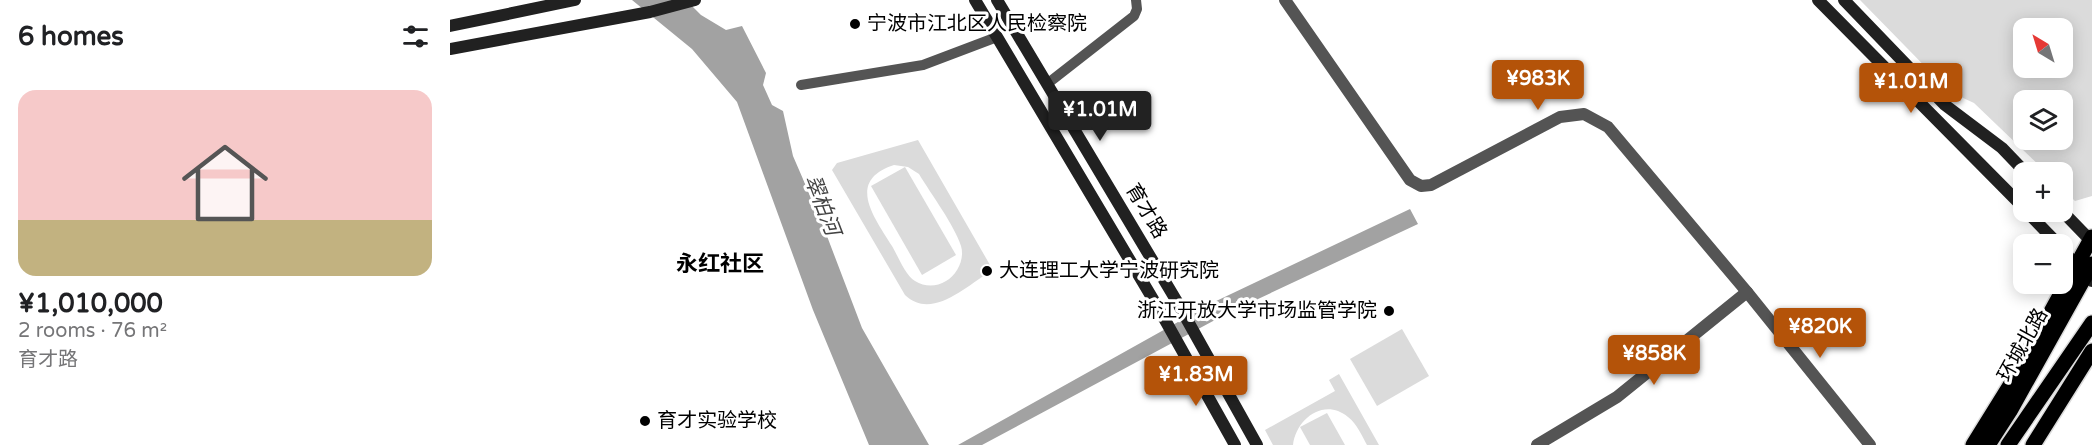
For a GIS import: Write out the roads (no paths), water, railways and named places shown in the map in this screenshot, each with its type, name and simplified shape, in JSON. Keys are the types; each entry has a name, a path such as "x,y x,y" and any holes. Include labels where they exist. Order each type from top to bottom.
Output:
{"main road":[{"path":"450,26 575,0"},
{"path":"450,49 650,12 695,0"},
{"name":"育才路","path":"975,0 1160,311 1235,445"},
{"name":"育才路","path":"997,0 1203,346 1257,445"},
{"path":"1818,0 2013,197"},
{"path":"1844,0 1945,105 2002,148 2015,162"},
{"path":"2037,222 2048,234"},
{"path":"1974,445 2014,379 2086,271 2091,240 2073,222"},
{"path":"2073,260 2086,271"},
{"name":"环城北路","path":"1988,445 2010,411 2086,271"},
{"name":"环城北路","path":"2008,445 2092,323"},
{"path":"2033,445 2092,351"}],"street":[{"path":"1047,84 1134,15 1137,9 1136,0"},
{"path":"1285,0 1410,180 1421,186 1431,185 1560,117 1575,113 1593,117 1620,141 1747,292 1870,445"},
{"path":"801,85 923,65 997,37"},
{"path":"1537,445 1617,397 1747,292"}],"place":[{"name":"宁波市江北区人民检察院","path":"855,24"},
{"name":"大连理工大学宁波研究院","path":"987,271"},
{"name":"浙江开放大学市场监管学院","path":"1389,311"},
{"name":"育才实验学校","path":"645,421"}],"district":[{"name":"永红社区","path":"720,264"}],"water label":[{"name":"翠柏河","path":"822,205"}]}
